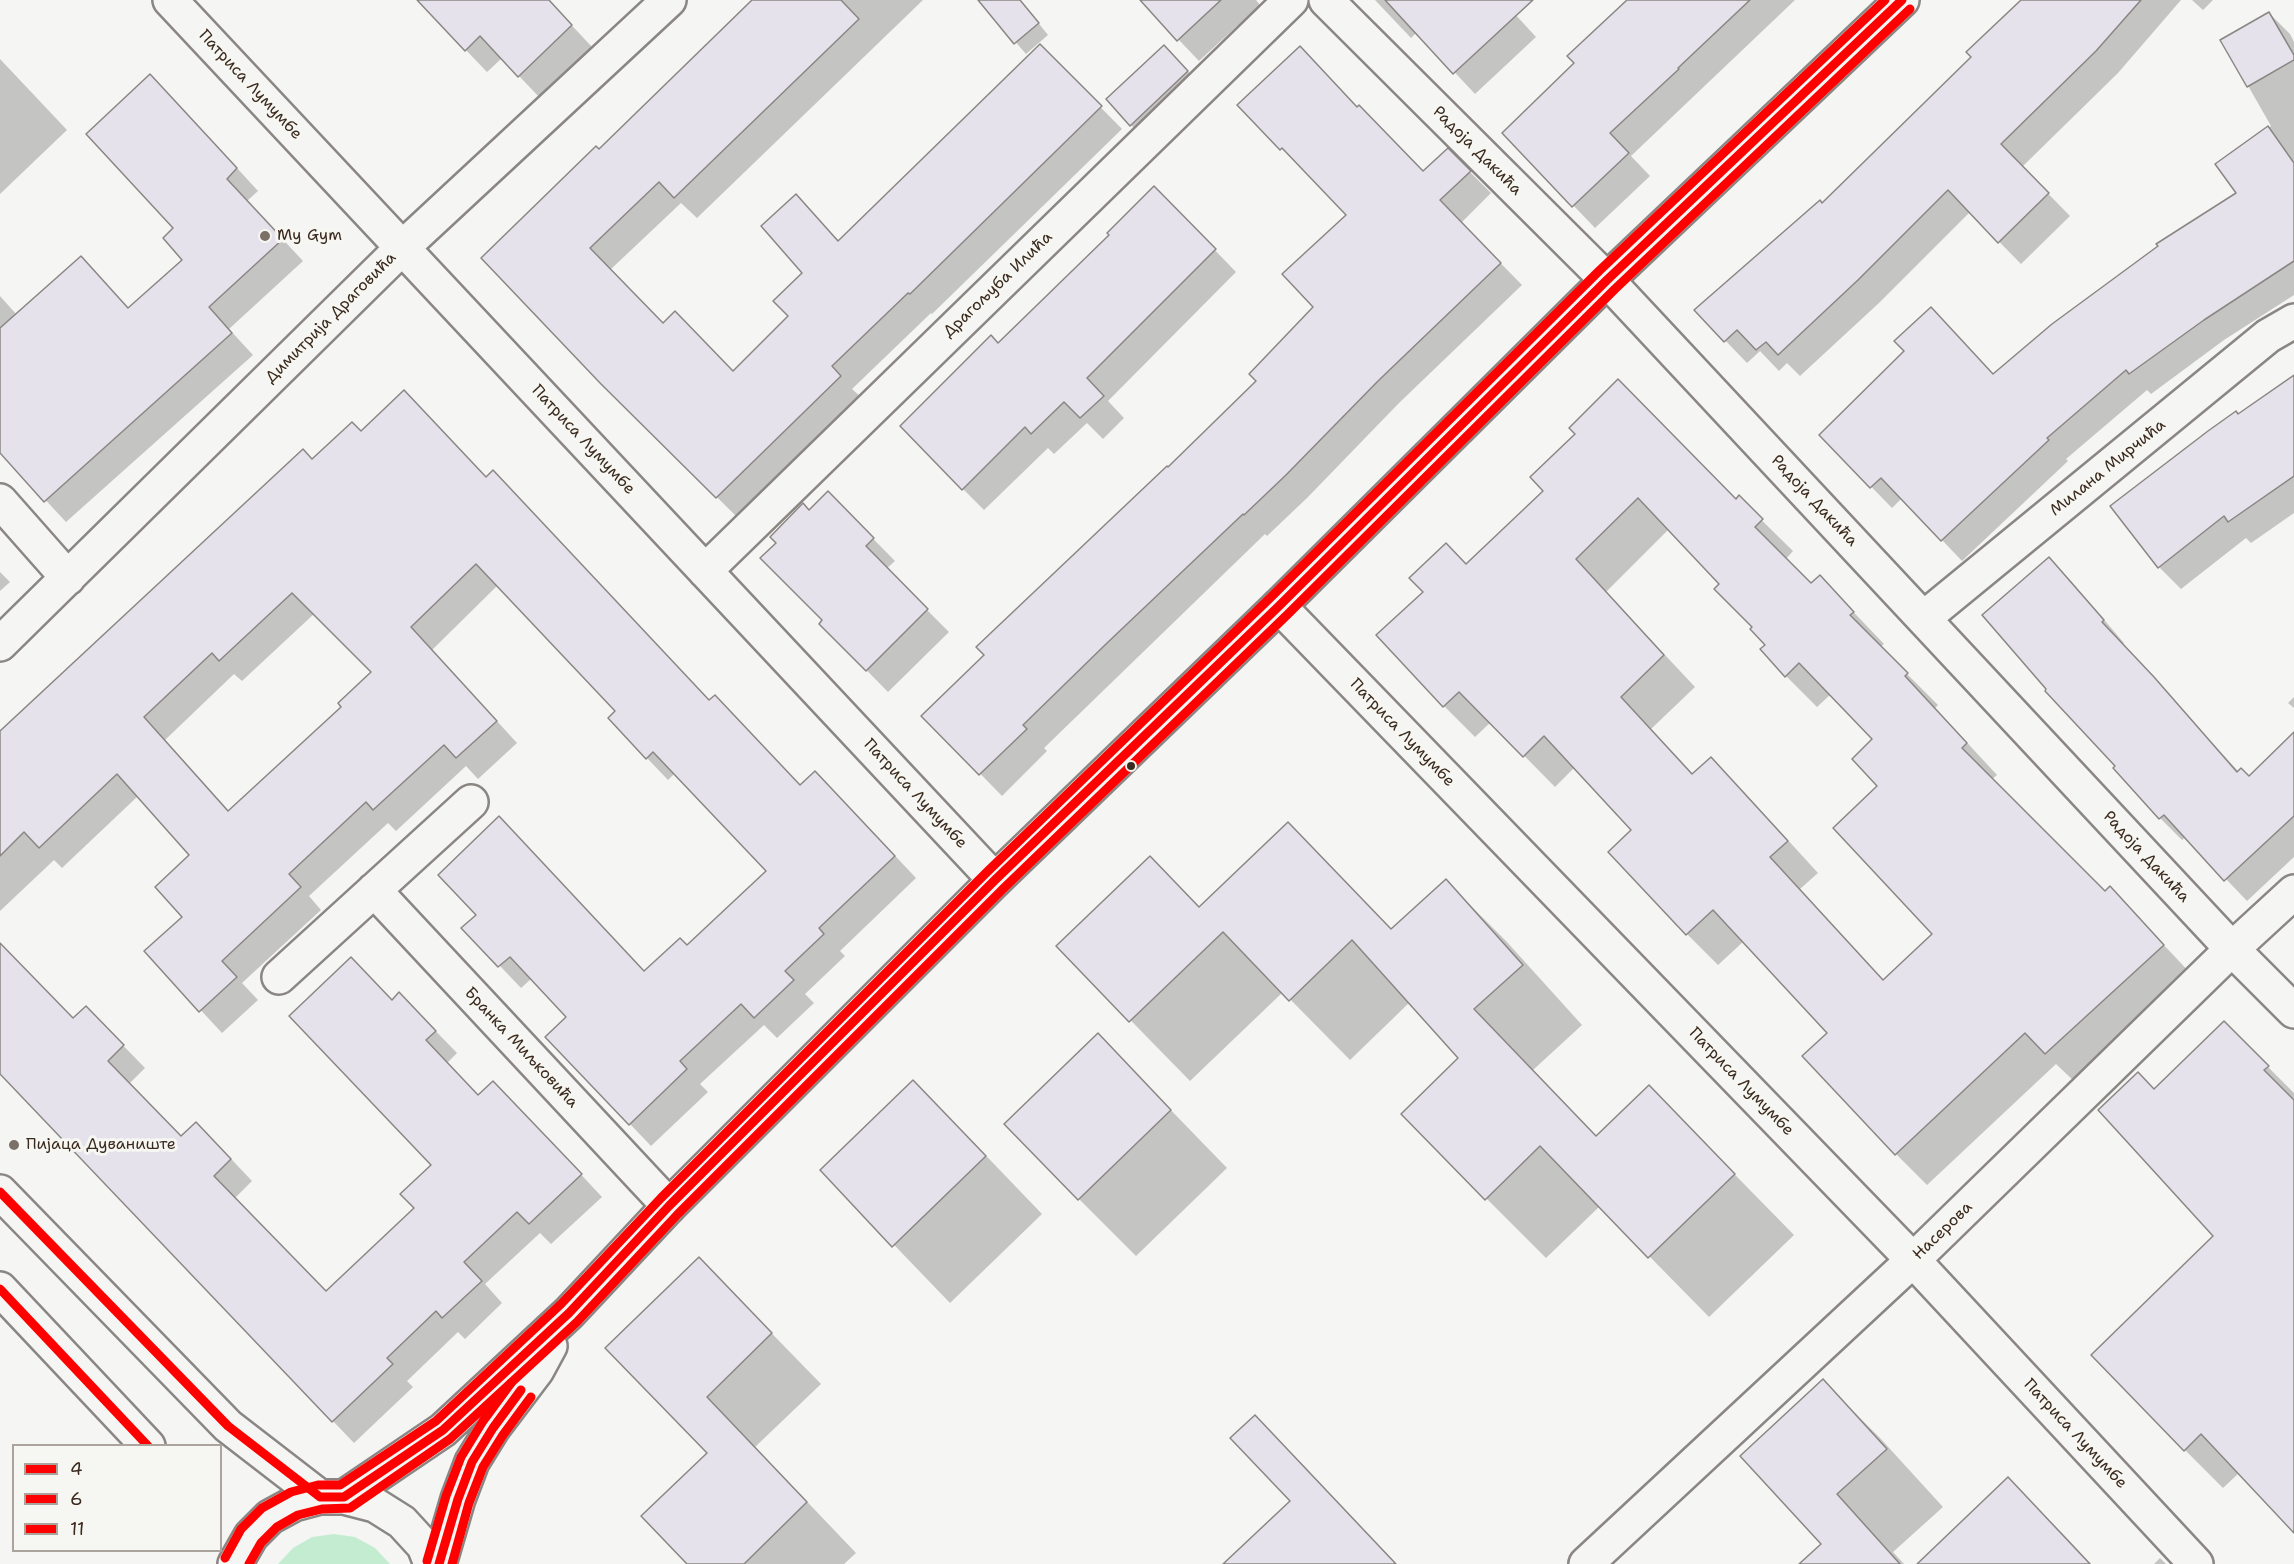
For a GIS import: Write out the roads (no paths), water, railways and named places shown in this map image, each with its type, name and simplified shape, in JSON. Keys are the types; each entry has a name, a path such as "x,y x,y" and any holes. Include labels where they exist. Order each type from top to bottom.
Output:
{"street":[{"name":"Патриса Лумумбе","path":"170,0 995,880"},
{"name":"Димитрија Драговића","path":"0,644 402,248 669,0"},
{"name":"Драгољуба Илића","path":"705,571 1291,0"},
{"name":"Радоја Дакића","path":"1326,0 1607,280 2232,949 2294,1011"},
{"path":"235,1564 251,1536 270,1517 294,1504 332,1497 443,1430 569,1313 669,1206 995,880 1279,606 1607,280 1902,0"},
{"name":"Милана Мирчића","path":"1924,618 2268,336 2294,321"},
{"path":"0,501 68,578"},
{"name":"Патриса Лумумбе","path":"1279,606 1913,1260 2196,1564"},
{"path":"279,977 471,802"},
{"name":"Бранка Миљковића","path":"374,890 669,1206"},
{"name":"Насерова","path":"1586,1564 1913,1260 2232,949 2294,892"},
{"path":"0,1192 228,1426 332,1497 375,1505 402,1522 424,1546 431,1564"},
{"path":"0,1289 146,1444"},
{"path":"439,1564 471,1462 493,1428 537,1370 569,1313"}],"place":[{"name":"My Gym","path":"265,236"},
{"name":"Пијаца Дуваниште","path":"14,1145"}]}
